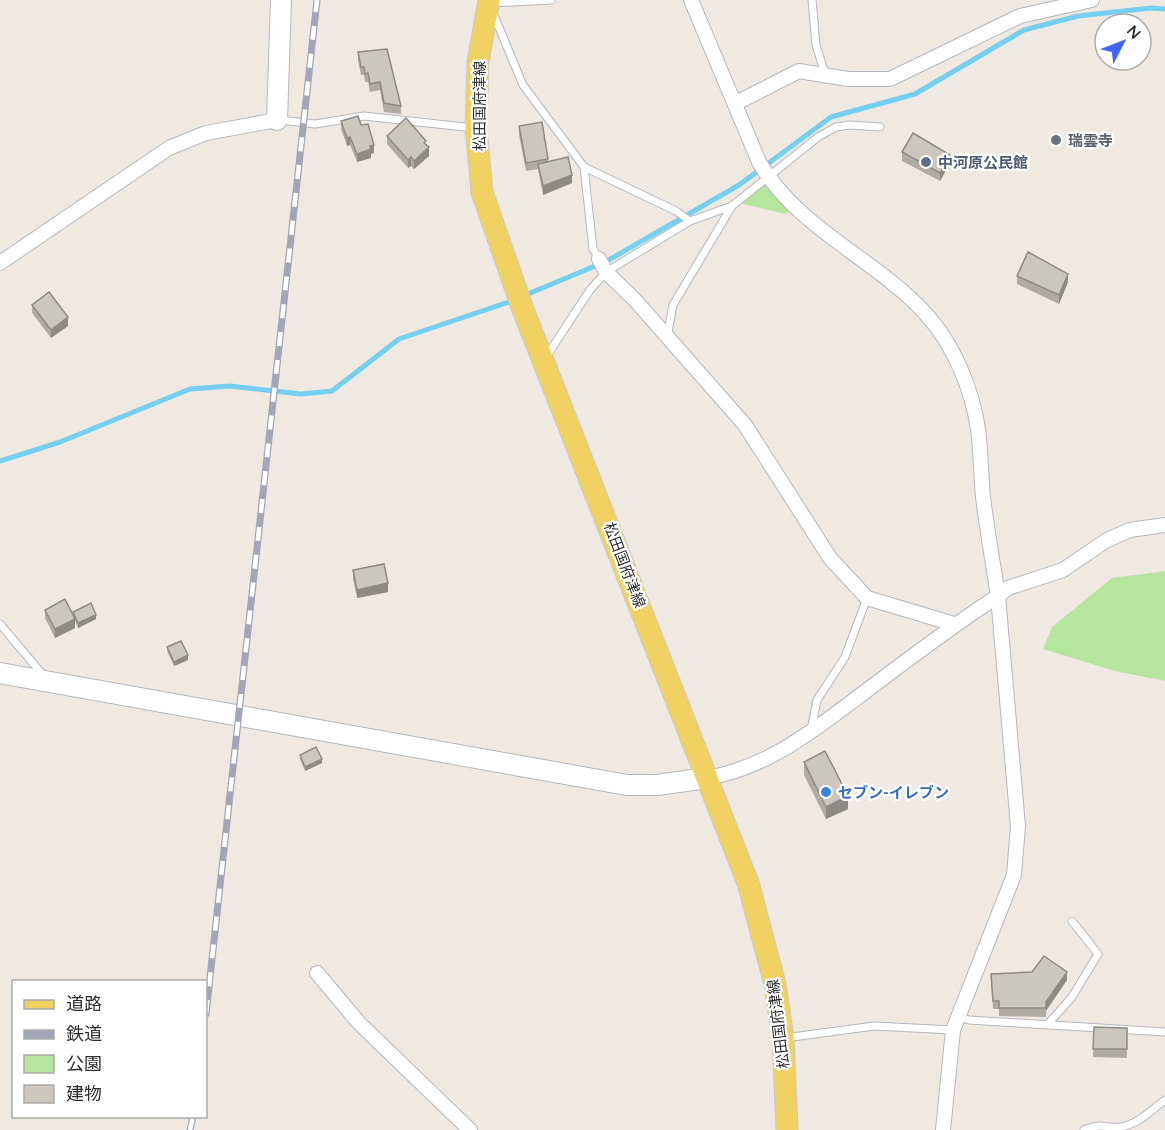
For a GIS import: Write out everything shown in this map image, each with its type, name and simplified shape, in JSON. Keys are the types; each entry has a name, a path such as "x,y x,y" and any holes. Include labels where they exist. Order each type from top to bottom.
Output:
{"main road":[{"name":"松田国府津線","path":"490,1 478,62 476,128 482,192 519,299 748,883 775,984 783,1038 787,1130"}],"street":[{"path":"0,263 169,148 206,133 277,120 281,0"},
{"path":"691,0 759,162 769,178 828,236 882,276 926,314 951,348 978,428 983,497 998,596 1018,826 1014,875 955,1023 943,1130"},
{"path":"736,103 799,71 866,81 890,79 1020,16 1092,0"},
{"path":"603,266 745,426 830,558 867,598 954,624"},
{"path":"0,673 466,758 627,785 657,785 729,774 770,758 810,733 954,624 1008,588 1063,570 1107,540 1130,530 1165,525"},
{"path":"317,973 359,1023 470,1130"}],"lane":[{"path":"551,0 490,1 523,85 584,167 676,211 690,221"},
{"path":"812,0 816,45 825,74"},
{"path":"277,120 315,124 364,116 476,128"},
{"path":"544,362 603,266 690,221 732,206 818,137 836,127 850,125 880,127"},
{"path":"584,167 593,249 603,266"},
{"path":"667,337 673,305 732,206"},
{"path":"810,733 817,700 845,657 867,598"},
{"path":"0,624 48,681"},
{"path":"1049,1023 1072,997 1098,954 1072,921"},
{"path":"783,1038 874,1026 955,1023 969,1020 1049,1023 1165,1032"},
{"path":"1084,1130 1098,1124 1119,1127 1134,1123 1165,1100"}],"green space":[{"path":"761,182 791,208 786,214 739,203"},
{"path":"1165,571 1165,681 1115,671 1043,649 1052,627 1112,578"}],"building":[{"path":"387,49 401,106 384,103 380,82 370,84 368,73 365,74 364,67 361,67 358,52"},
{"path":"358,116 361,125 368,124 374,145 370,146 371,149 357,154 350,137 347,138 341,121"},
{"path":"406,118 429,147 414,161 411,157 408,160 387,136"},
{"path":"542,122 548,159 526,163 519,126"},
{"path":"913,133 950,155 940,173 902,152"},
{"path":"568,157 572,175 543,186 538,164"},
{"path":"1028,252 1068,274 1059,295 1017,276"},
{"path":"49,292 68,317 51,330 32,305"},
{"path":"384,564 388,583 357,590 353,570"},
{"path":"65,599 75,619 55,629 45,610"},
{"path":"91,603 96,615 78,623 73,612"},
{"path":"181,641 188,655 174,662 167,647"},
{"path":"316,747 322,759 305,767 300,755"},
{"path":"825,751 848,796 826,807 804,762"},
{"path":"1044,956 1067,972 1046,1002 1046,1008 999,1008 999,1001 993,1001 991,974 1032,972"},
{"path":"1094,1027 1127,1028 1127,1049 1093,1049"}],"waterway":[{"path":"523,296 607,261 739,185 831,117 915,94 1024,30 1078,16 1151,8 1165,9"},
{"path":"0,461 60,442 190,389 230,386 301,394 332,391 399,339 515,300"}],"railway":[{"path":"207,1005 317,0"},
{"path":"190,1130 193,1118"}],"place":[{"name":"瑞雲寺","path":"1056,140"},
{"name":"中河原公民館","path":"926,162"},
{"name":"セブン-イレブン","path":"826,792"}]}
